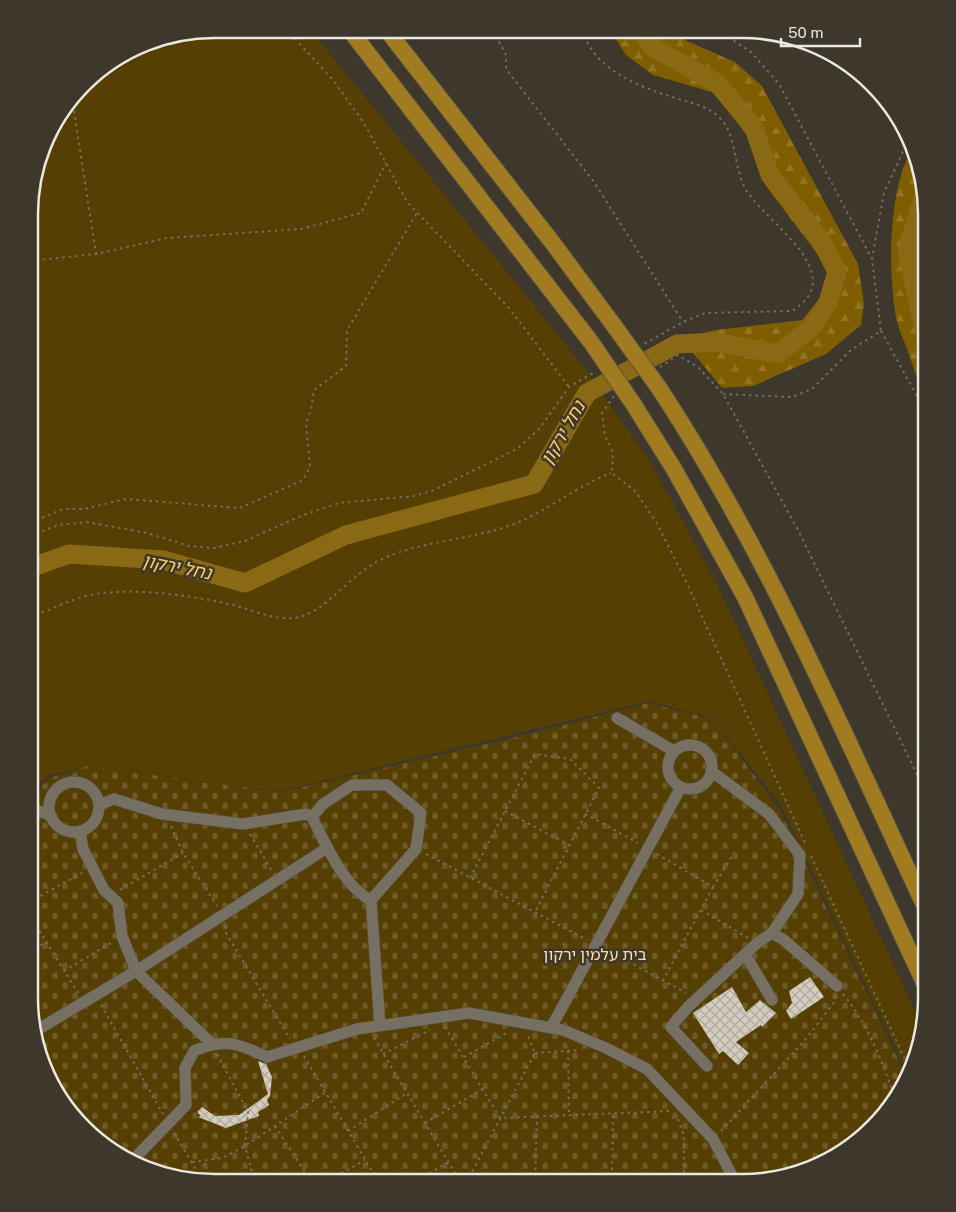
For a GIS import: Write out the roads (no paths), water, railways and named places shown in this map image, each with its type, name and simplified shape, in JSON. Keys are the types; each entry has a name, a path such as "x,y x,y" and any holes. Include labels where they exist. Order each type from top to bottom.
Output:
{"highway":[{"path":"356,38 591,342 634,405 674,469 745,597 918,970"},
{"path":"393,38 552,242 659,388 698,448 759,559 918,893"}],"lane":[{"path":"617,718 674,751"},
{"path":"682,746 698,746 709,757 711,771 703,784 689,789 681,787 670,776 667,768 669,758 674,751 682,746"},
{"path":"707,1066 671,1028 697,998 756,943 772,933 798,894 800,855 769,814 711,771"},
{"path":"77,782 92,790 99,805 96,818 87,829 80,832 65,831 53,822 50,815 50,798 54,791 69,783 77,782"},
{"path":"312,818 323,804 352,785 387,785 420,813 416,849 370,900 380,1026"},
{"path":"551,1028 681,787"},
{"path":"99,805 114,799 166,814 243,824 306,814 312,818 332,858 362,896 370,900"},
{"path":"38,811 50,815"},
{"path":"80,832 83,849 104,890 118,903 122,936 136,971 211,1043"},
{"path":"40,1028 136,971 327,848"},
{"path":"772,933 784,940 837,986"},
{"path":"745,954 772,1000"},
{"path":"137,1157 186,1105 185,1068 194,1051 211,1043 241,1045 267,1057 368,1028 442,1020 469,1013 563,1030 606,1048 647,1069 713,1139 731,1174"}],"waterway":[{"name":"נחל ירקון","path":"38,565 69,554 163,560 245,583 346,535 534,484 587,393 677,344 716,342 778,354 812,327 828,302 837,272 821,240 770,175 754,128 717,83 652,47 646,38"},
{"name":"נחל ירקון","path":"918,215 907,251 918,302"}],"park label":[{"name":"בית עלמין ירקון","path":"595,954"}]}
